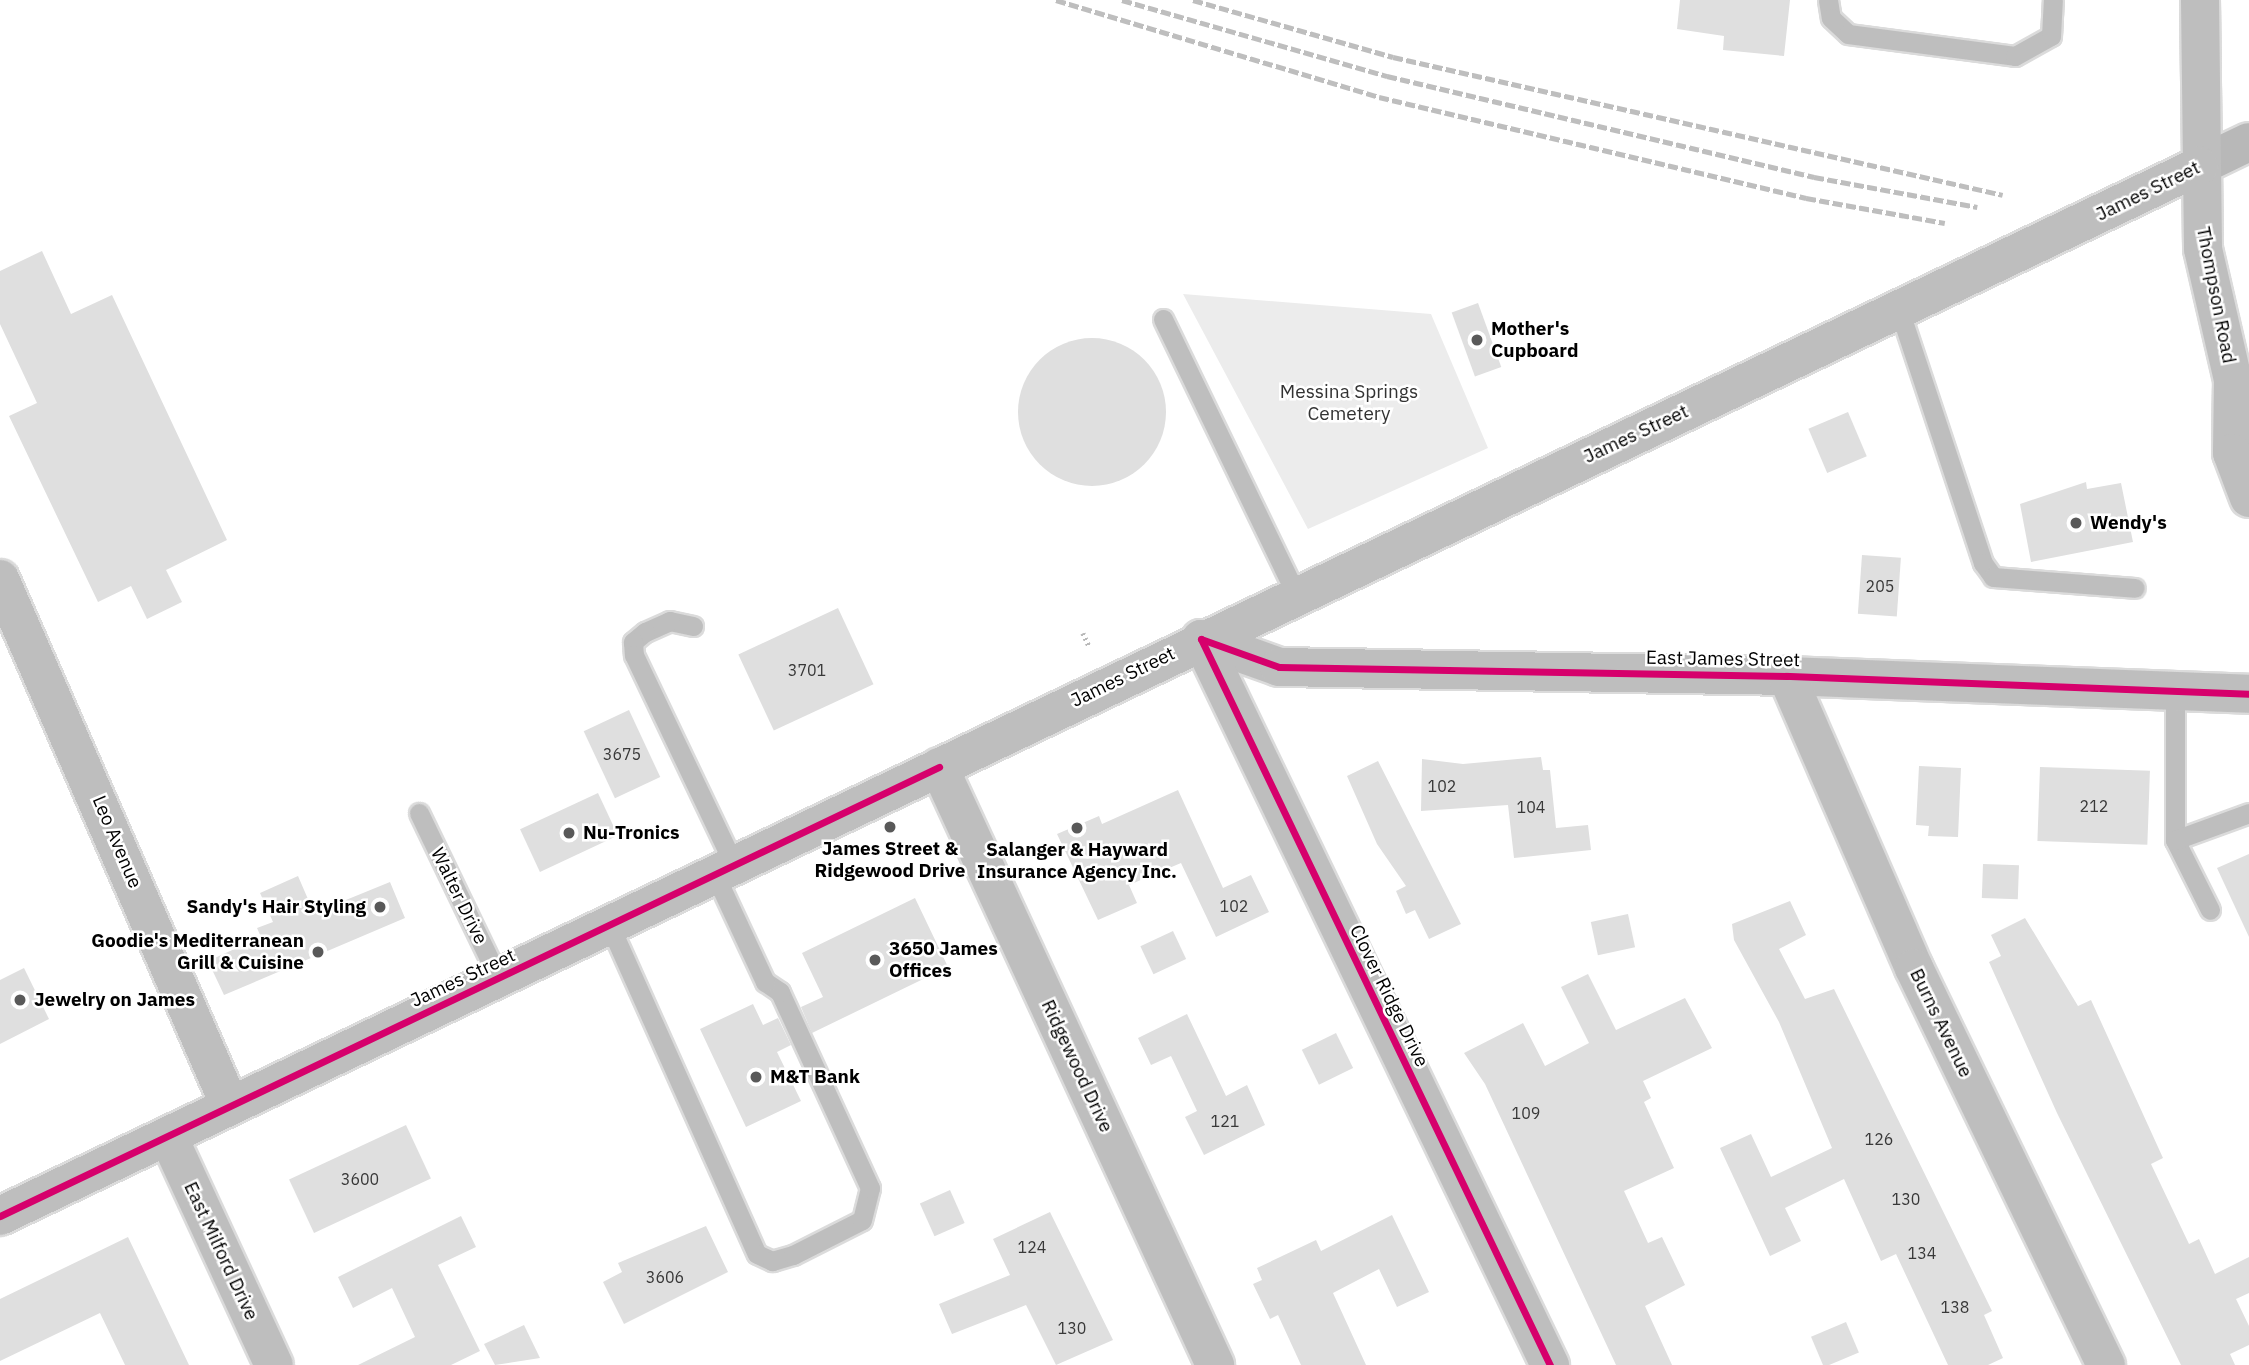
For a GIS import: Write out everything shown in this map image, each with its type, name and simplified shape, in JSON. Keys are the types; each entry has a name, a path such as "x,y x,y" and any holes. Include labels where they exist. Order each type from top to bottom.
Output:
{"main road":[{"name":"James Street","path":"2199,166 2249,142"}],"street":[{"name":"Thompson Road","path":"2200,0 2199,166 2203,249 2241,390 2232,453 2249,498"},
{"name":"James Street","path":"0,1216 725,872 1201,639 2199,166"},
{"name":"Leo Avenue","path":"0,579 230,1106"},
{"name":"East James Street","path":"1201,639 1279,667 1787,676 2249,694"},
{"name":"Clover Ridge Drive","path":"1201,639 1550,1365"},
{"name":"Burns Avenue","path":"1787,676 1914,968 2106,1365"},
{"name":"Ridgewood Drive","path":"939,767 1215,1365"},
{"name":"East Milford Drive","path":"168,1136 274,1365"}],"lane":[{"path":"1828,0 1831,18 1848,34 2015,55 2051,36 2053,0"},
{"path":"1899,309 1983,563 1993,577 2135,588"},
{"path":"1163,318 1296,594"},
{"path":"610,926 757,1254 772,1261 793,1255 862,1220 870,1188 780,992 765,982 725,872 634,655 633,642 645,632 670,621 693,626"},
{"path":"2175,692 2175,840 2210,910"},
{"name":"Walter Drive","path":"419,813 499,979"},
{"path":"2175,840 2249,813"}],"path":[{"path":"1083,633 1089,646"}],"green space":[{"name":"Messina Springs Cemetery","path":"1183,294 1431,314 1488,448 1308,529"}],"building":[{"path":"1680,0 1790,0 1784,56 1723,50 1724,36 1677,29"},
{"path":"42,251 71,314 112,295 227,540 166,570 182,602 147,619 131,586 98,602 9,416 37,403 0,324 0,271"},
{"name":"Mother's Cupboard","path":"1478,303 1501,367 1475,376 1452,313"},
{"path":"1092,338 1120,343 1145,359 1161,384 1166,412 1161,440 1145,465 1120,481 1092,486 1064,481 1039,465 1023,440 1018,412 1023,384 1039,359 1064,343"},
{"path":"1848,412 1867,456 1827,473 1808,429"},
{"name":"Wendy's","path":"2086,482 2087,489 2121,483 2133,542 2031,562 2020,504"},
{"path":"1862,555 1901,558 1897,617 1858,614"},
{"path":"838,608 873,684 774,731 738,654"},
{"path":"629,710 660,777 615,798 584,731"},
{"path":"1541,757 1543,770 1550,770 1556,828 1588,825 1591,850 1514,858 1508,805 1421,811 1422,759 1463,764"},
{"path":"1378,761 1461,924 1429,939 1415,910 1406,914 1396,891 1406,886 1377,844 1347,776"},
{"path":"1919,766 1961,768 1958,837 1928,836 1929,826 1916,825"},
{"path":"2040,767 2150,771 2147,845 2037,841"},
{"path":"1178,790 1223,888 1251,875 1269,912 1216,937 1181,863 1129,885 1137,903 1098,920 1057,834 1099,816 1102,824"},
{"name":"Nu-Tronics","path":"598,793 618,836 540,872 520,829"},
{"path":"2249,854 2249,937 2217,868"},
{"path":"1983,864 2019,865 2018,899 1982,898"},
{"path":"298,876 314,913 390,882 405,918 224,995 208,961 261,937 257,928 273,922 260,893"},
{"name":"3650 James Offices","path":"915,898 948,967 812,1033 801,1007 823,997 802,953"},
{"path":"1790,901 1806,935 1779,949 1805,999 1834,989 1992,1311 1984,1315 2003,1358 1988,1365 1948,1365 1896,1254 1881,1261 1844,1179 1785,1208 1801,1241 1770,1256 1720,1148 1751,1134 1771,1177 1832,1148 1779,1022 1734,940 1732,924"},
{"path":"1628,914 1635,947 1598,955 1591,922"},
{"path":"2025,918 2078,1006 2091,1000 2163,1158 2151,1164 2189,1244 2199,1239 2215,1274 2249,1257 2249,1293 2236,1299 2249,1326 2249,1345 2230,1354 2235,1365 2181,1365 2057,1113 1989,962 2001,956 1991,935"},
{"path":"1173,931 1186,959 1153,974 1140,946"},
{"name":"Jewelry on James","path":"24,968 49,1019 0,1044 0,980"},
{"path":"1588,974 1616,1030 1685,998 1712,1048 1643,1081 1651,1098 1644,1102 1674,1168 1624,1191 1648,1243 1662,1237 1685,1285 1645,1306 1672,1365 1616,1365 1485,1084 1464,1053 1523,1023 1545,1066 1589,1043 1561,987"},
{"name":"M&T Bank","path":"753,1004 763,1025 778,1018 791,1045 777,1052 801,1101 746,1127 700,1029"},
{"path":"1187,1014 1226,1096 1247,1085 1265,1125 1204,1155 1185,1117 1197,1111 1171,1056 1151,1065 1138,1038"},
{"path":"1336,1033 1353,1068 1319,1085 1302,1050"},
{"path":"406,1125 431,1178 314,1233 289,1180"},
{"path":"950,1190 965,1223 934,1236 920,1203"},
{"path":"1050,1212 1113,1340 1056,1365 1026,1305 952,1334 939,1304 1010,1275 993,1239"},
{"path":"1392,1215 1429,1292 1397,1307 1379,1269 1333,1293 1366,1365 1301,1365 1278,1315 1270,1319 1253,1284 1262,1280 1257,1268 1316,1240 1321,1251"},
{"path":"461,1216 476,1247 438,1265 480,1351 451,1365 358,1365 415,1337 392,1288 353,1308 338,1277"},
{"path":"706,1226 728,1272 624,1324 603,1282 622,1272 618,1263"},
{"path":"128,1237 189,1365 125,1365 100,1313 0,1361 0,1299"},
{"path":"1846,1322 1859,1352 1823,1365 1811,1337"},
{"path":"524,1325 540,1358 495,1365 484,1344"}],"railway":[{"path":"1056,0 1379,97 1806,198 1945,223"},
{"path":"1122,0 1387,76 1814,177 1977,207"},
{"path":"1193,0 1393,57 2003,195"}],"cycle path":[{"path":"1201,639 1279,667 1787,676 2249,694"},
{"path":"1201,639 1550,1365"},
{"path":"0,1216 939,767"}],"place":[{"name":"Mother's Cupboard","path":"1477,340"},
{"name":"Wendy's","path":"2076,523"},
{"name":"James Street & Ridgewood Drive","path":"890,827"},
{"name":"Salanger & Hayward Insurance Agency Inc.","path":"1077,828"},
{"name":"Nu-Tronics","path":"569,833"},
{"name":"Sandy's Hair Styling","path":"380,907"},
{"name":"Goodie's Mediterranean Grill & Cuisine","path":"318,952"},
{"name":"3650 James Offices","path":"875,960"},
{"name":"Jewelry on James","path":"20,1000"},
{"name":"M&T Bank","path":"756,1077"}]}
